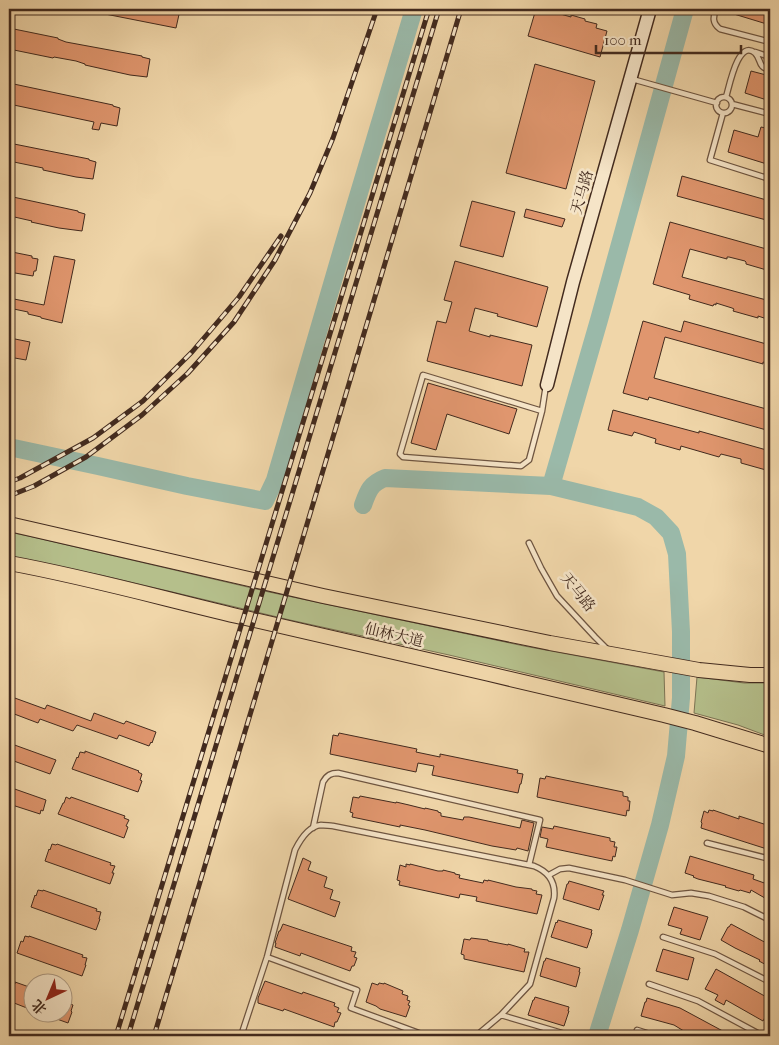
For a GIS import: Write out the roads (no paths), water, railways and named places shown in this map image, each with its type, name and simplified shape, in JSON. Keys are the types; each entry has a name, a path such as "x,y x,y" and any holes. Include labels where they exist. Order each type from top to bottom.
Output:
{"main road":[{"name":"仙林大道","path":"9,524 323,596 540,642 699,670 770,675"},
{"name":"仙林大道","path":"9,563 50,570 664,715 770,746"}],"street":[{"name":"天马路","path":"546,385 576,272 636,80 650,9"}],"lane":[{"path":"716,9 714,21 720,29 770,42"},
{"path":"726,97 737,60 744,52 751,51 770,57"},
{"path":"751,51 756,54 762,67 770,70"},
{"path":"636,80 717,103"},
{"path":"732,104 731,110 726,113 718,109 717,103 720,98 726,97 732,104 770,114"},
{"path":"722,112 710,160 770,179"},
{"path":"542,411 423,375 400,454 403,457 521,466 529,460 542,411 546,385"},
{"name":"天马路","path":"528,543 557,596 613,654"},
{"path":"313,828 325,778 330,774 338,773 540,820 530,866"},
{"path":"241,1036 267,957 295,850 302,838 313,828 320,825 333,826 540,868 549,875 554,886 554,898 530,984 502,1015 476,1036"},
{"path":"707,843 770,859"},
{"path":"549,875 560,869 569,868 625,880 672,895 691,892 744,907 770,920"},
{"path":"663,938 715,954 770,982"},
{"path":"267,957 357,990 351,1008 427,1036"},
{"path":"649,984 698,1001 763,1036"},
{"path":"502,1015 572,1036"},
{"path":"637,1030 656,1036"},
{"path":"767,1036 770,1030"}],"waterway":[{"path":"9,447 265,501 275,480 414,9"},
{"path":"551,486 685,9"},
{"path":"363,505 370,488 385,478 551,486 638,507 656,517 671,533 677,554 681,632 681,698 676,756 660,825 597,1036"}],"railway":[{"path":"9,496 34,486 86,457 142,415 188,373 234,322 275,260 310,193 333,138 377,9"},
{"path":"116,1036 429,9"},
{"path":"128,1036 439,9"},
{"path":"154,1036 461,9"},
{"path":"9,482 20,478 93,438 143,401 192,352 239,297 281,236"}]}
